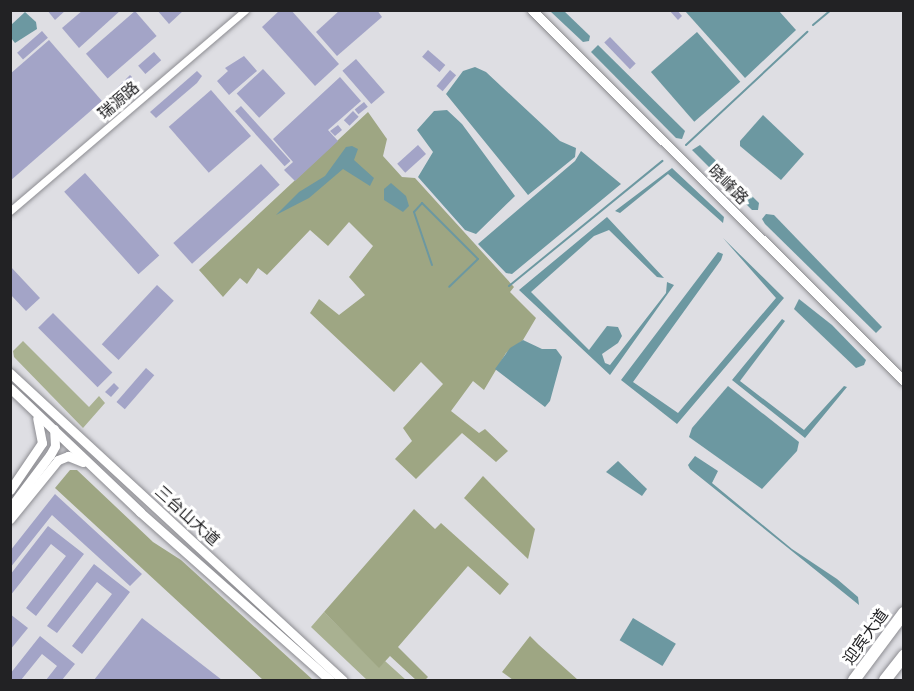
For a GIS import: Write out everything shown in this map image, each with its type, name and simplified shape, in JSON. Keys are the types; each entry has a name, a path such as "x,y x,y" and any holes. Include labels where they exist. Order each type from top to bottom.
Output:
{"highway":[{"name":"迎宾大道","path":"854,681 903,613"},
{"path":"885,681 903,656"}],"main road":[{"name":"晓峰路","path":"532,10 903,381"},
{"name":"三台山大道","path":"10,373 343,681"},
{"name":"三台山大道","path":"10,388 91,466 330,681"},
{"path":"10,508 55,446 54,432 45,406"},
{"path":"10,490 42,443 40,424 31,409"},
{"path":"10,519 58,460 68,456 91,466"}],"street":[{"name":"瑞源路","path":"10,211 245,10"}],"green space":[{"path":"368,112 387,139 383,156 402,177 415,178 514,287 510,292 536,318 523,340 506,353 484,390 473,381 451,411 479,433 485,429 508,451 496,462 462,433 416,479 395,459 412,441 403,428 443,384 421,362 394,392 310,313 319,299 339,315 365,295 349,277 373,246 349,222 328,246 310,230 267,275 258,268 247,284 240,278 223,297 199,270"},
{"path":"23,341 89,407 99,396 105,403 83,428 14,357 13,351"},
{"path":"70,470 77,470 153,542 181,560 313,680 263,680 55,488"},
{"path":"483,476 535,529 528,559 464,498"},
{"path":"414,509 435,529 441,523 509,584 500,595 468,566 398,647 428,677 425,680 416,680 390,656 379,668 324,612"},
{"path":"324,612 379,667 385,661 406,680 367,680 311,627"},
{"path":"530,636 578,680 513,680 502,672"}],"water":[{"path":"550,11 564,11 590,36 589,41 583,42"},
{"path":"685,11 779,11 796,30 745,78"},
{"path":"25,12 36,22 37,29 15,43 11,38 11,25"},
{"path":"697,32 740,82 694,122 651,72"},
{"path":"598,45 685,131 682,139 676,138 591,52"},
{"path":"475,67 486,72 560,141 576,148 575,157 528,195 446,94 463,71"},
{"path":"447,110 462,124 515,196 476,234 465,230 418,177 433,152 417,130 434,111"},
{"path":"763,115 804,154 781,180 740,146 740,141"},
{"path":"700,145 759,203 758,210 752,210 692,150"},
{"path":"352,146 358,149 354,160 374,178 370,186 343,169 309,198 276,215 299,192 325,176 346,147"},
{"path":"581,151 621,184 512,274 506,273 478,244 575,161"},
{"path":"672,168 724,217 723,223 668,174 620,213 615,211"},
{"path":"391,183 406,196 409,206 403,212 384,200 384,189"},
{"path":"766,214 774,215 882,327 876,333 765,224 762,219"},
{"path":"607,217 664,278 657,277 609,230 594,236 531,292 589,350 607,326 618,327 622,336 618,343 602,354 605,363 610,365 666,293 667,282 674,285 610,375 519,290"},
{"path":"723,238 784,298 677,424 621,380 718,252 723,254 721,260 633,382 678,413 776,298"},
{"path":"799,299 832,325 866,360 864,365 856,368 794,309"},
{"path":"782,319 785,321 740,381 804,430 844,386 847,387 805,438 732,380"},
{"path":"523,340 542,349 556,349 562,357 550,401 545,407 495,369 510,348"},
{"path":"728,386 799,442 797,451 762,489 689,437 692,428"},
{"path":"695,456 718,471 712,483 792,549 837,579 858,597 859,605 690,469 688,465"},
{"path":"618,461 647,489 642,496 606,472"},
{"path":"633,618 676,644 662,666 620,640"}],"building":[{"path":"47,10 66,10 55,20"},
{"path":"83,10 121,10 79,48 62,28"},
{"path":"157,10 184,10 169,24"},
{"path":"280,10 291,10 339,64 315,86 262,27"},
{"path":"340,10 377,10 382,17 337,56 316,32"},
{"path":"669,10 677,10 682,16 678,20"},
{"path":"135,11 157,36 108,79 86,54"},
{"path":"42,31 48,38 23,59 17,53"},
{"path":"610,37 636,64 630,69 604,43"},
{"path":"49,40 102,101 10,181 10,74"},
{"path":"428,50 445,65 439,72 422,57"},
{"path":"154,52 161,60 145,74 138,66"},
{"path":"244,56 257,71 229,95 217,81 228,71 225,68"},
{"path":"356,59 385,92 371,104 342,71"},
{"path":"263,69 286,93 259,118 237,94"},
{"path":"450,70 456,75 443,91 437,86"},
{"path":"197,71 202,76 197,83 156,118 150,112"},
{"path":"130,75 134,79 117,96 113,92"},
{"path":"340,77 361,101 328,130 338,141 295,181 284,170 293,162 273,139"},
{"path":"211,90 251,136 209,173 169,127"},
{"path":"364,102 368,107 358,114 355,110"},
{"path":"241,106 291,161 285,166 235,111"},
{"path":"353,111 359,117 349,126 344,120"},
{"path":"338,125 342,130 335,136 330,131"},
{"path":"418,145 426,154 405,173 397,164"},
{"path":"261,164 280,185 192,264 173,243"},
{"path":"85,173 159,255 138,274 64,192"},
{"path":"10,266 40,298 26,311 10,294"},
{"path":"157,285 174,301 119,360 102,344"},
{"path":"53,313 112,372 98,387 38,328"},
{"path":"146,368 154,375 125,409 116,402"},
{"path":"114,383 119,388 111,397 105,392"},
{"path":"55,494 142,574 130,586 52,515 10,568 10,551"},
{"path":"48,526 84,554 36,616 26,608 66,556 51,544 10,596 10,575"},
{"path":"94,564 130,592 82,654 72,646 112,594 97,582 57,633 47,626"},
{"path":"10,614 28,628 10,650"},
{"path":"142,618 222,680 94,680"},
{"path":"40,636 75,664 62,680 46,680 57,666 42,654 21,680 10,680 10,674"}],"waterway":[{"path":"813,25 831,10"},
{"path":"686,145 807,32"},
{"path":"509,286 662,161"},
{"path":"432,265 414,212 422,203 478,259 449,287"}]}
